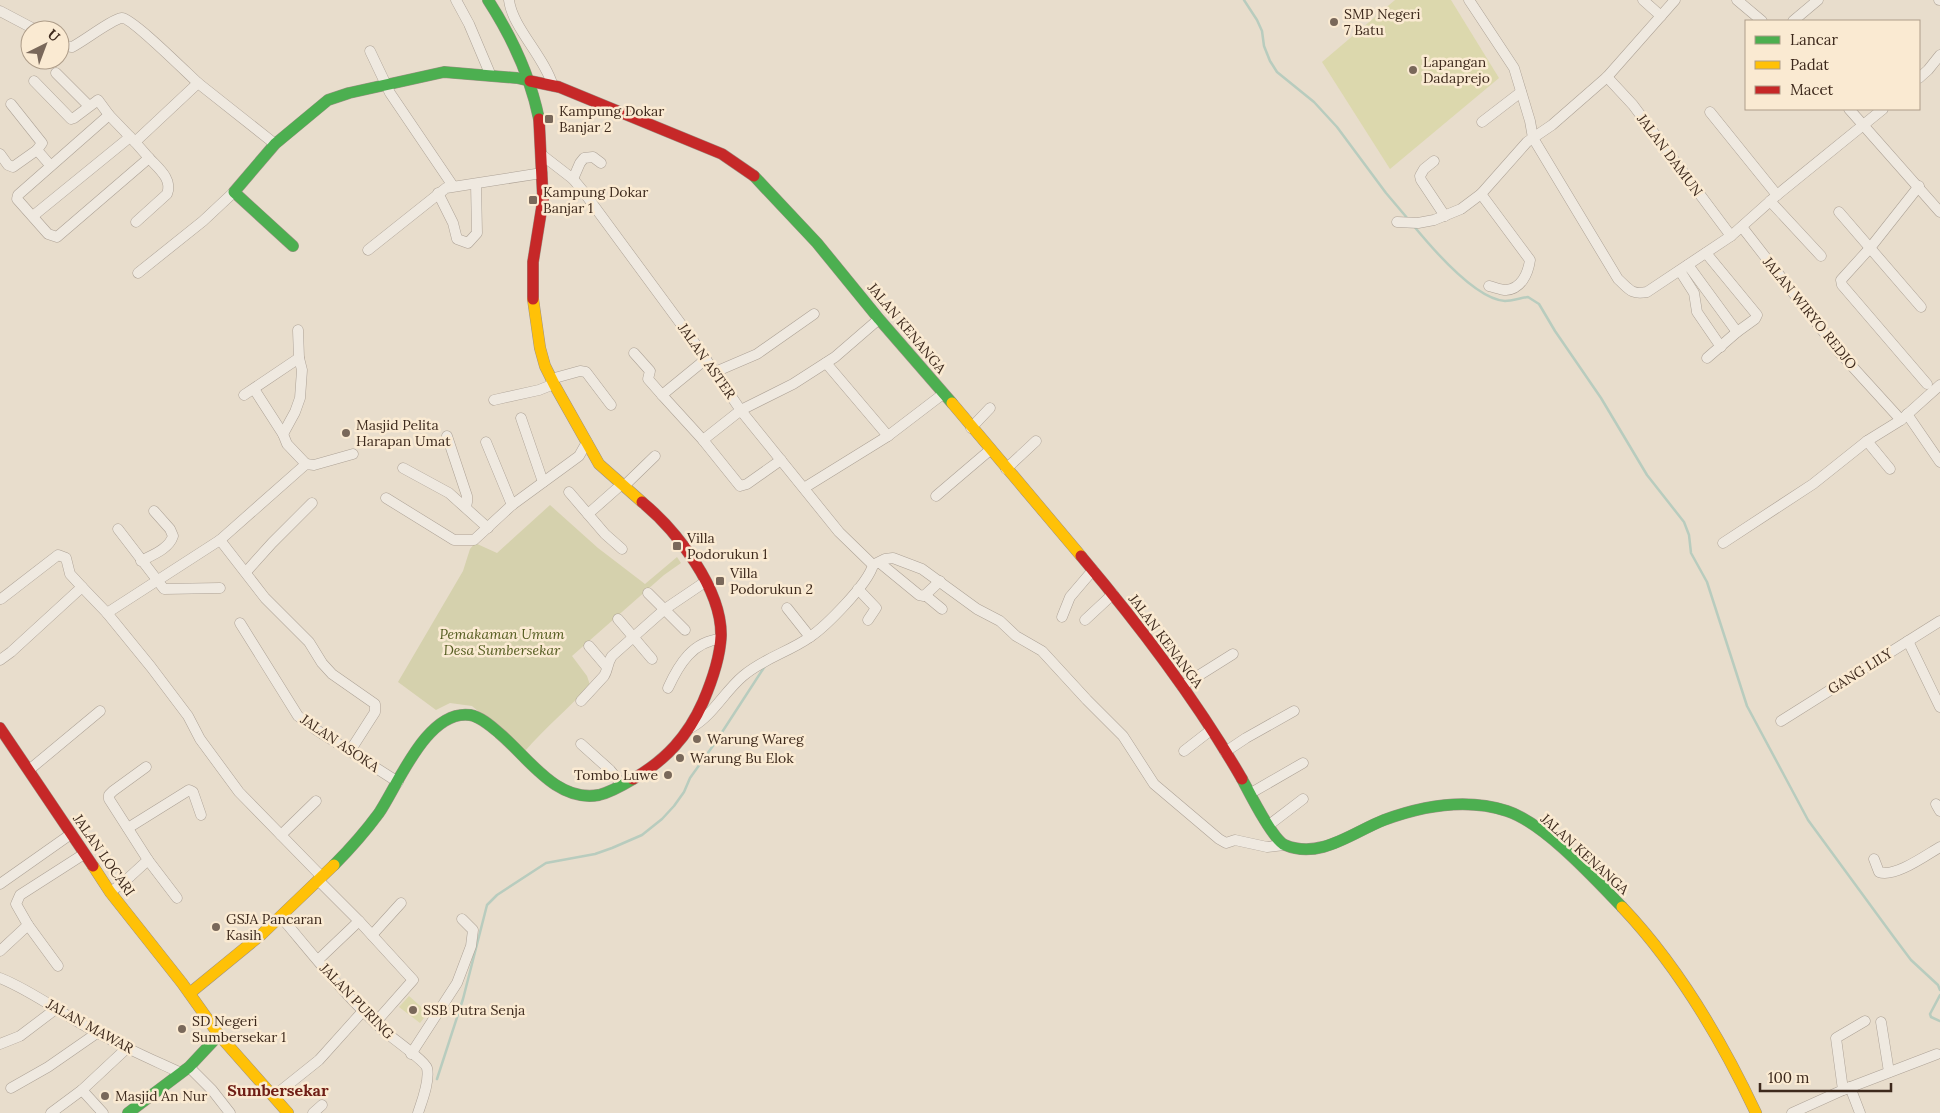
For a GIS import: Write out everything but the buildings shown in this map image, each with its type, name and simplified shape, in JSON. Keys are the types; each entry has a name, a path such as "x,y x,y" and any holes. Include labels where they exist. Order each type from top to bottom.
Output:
{"street":[{"path":"456,0 491,76"},
{"path":"190,993 281,917 351,847 378,815 414,756 438,726 458,714 474,715 489,724 547,778 566,791 574,794 589,795 622,785 666,758 691,728 712,683 721,639 719,620 705,582 679,540 660,518 596,460 552,381 543,359 535,326 533,271 543,202 541,132 530,81 503,22 488,0"},
{"path":"509,0 513,16 556,86"},
{"path":"1469,0 1514,68 1533,138 1618,279 1630,291 1637,294 1647,292 1731,236 1774,198 1882,110"},
{"path":"1643,0 1661,16"},
{"path":"1402,222 1418,223 1446,216 1461,209 1481,194 1515,155 1533,138 1552,125 1607,76 1675,0"},
{"path":"1737,0 1761,20"},
{"path":"1794,20 1818,0"},
{"path":"0,11 20,22"},
{"path":"70,47 111,23 122,18 126,19 143,32 198,83 276,144"},
{"path":"370,51 395,101 453,186"},
{"path":"1920,77 1940,55"},
{"name":"JALAN KENANGA","path":"234,192 276,144 328,100 444,72 491,76 556,86 722,154 737,163 771,193 796,219 1132,617 1182,686 1251,793 1268,824 1284,846 1307,849 1326,846 1378,823 1439,806 1494,807 1519,816 1557,845 1601,884 1640,926 1710,1025 1736,1069 1756,1113"},
{"path":"56,73 89,106"},
{"name":"JALAN DAMUN","path":"1607,76 1633,105 1731,236"},
{"path":"34,81 71,119 98,100 168,180 170,188 167,194 136,222"},
{"path":"32,216 132,139 198,83"},
{"path":"1482,122 1521,92"},
{"path":"0,154 8,165 13,167 37,150 42,144 11,104"},
{"path":"1850,110 1940,212"},
{"path":"1710,112 1774,198 1821,256"},
{"path":"110,115 50,165 17,197 48,234 56,237 149,158"},
{"path":"37,150 50,165"},
{"name":"JALAN ASTER","path":"542,156 573,179 583,191 716,372 741,410 839,532 876,564 914,592 919,595 925,595 942,609"},
{"path":"573,179 584,158 593,158 601,163"},
{"path":"1434,161 1424,169 1420,176 1446,216"},
{"path":"368,250 438,193 453,186 542,173"},
{"path":"438,193 453,223 457,239 468,243 477,233 476,184"},
{"path":"1918,186 1870,248 1842,277 1841,283 1927,384"},
{"path":"138,274 203,221 234,192 293,246"},
{"path":"1481,194 1530,260 1529,269 1525,277 1515,287 1504,290 1489,286"},
{"path":"1840,212 1921,307"},
{"name":"JALAN WIRYO REDJO","path":"1742,227 1840,353 1904,417 1940,462"},
{"path":"1706,253 1757,312 1757,317 1707,358"},
{"path":"1684,268 1737,332"},
{"path":"1684,268 1694,293 1698,312 1722,347"},
{"path":"716,372 757,354 814,314"},
{"path":"703,440 741,410 793,384 826,363 879,319"},
{"path":"283,434 300,398 302,370 299,358 298,330"},
{"path":"634,353 650,371 648,379 703,440 740,486 747,484 781,460"},
{"path":"244,395 299,358"},
{"path":"662,395 706,359"},
{"path":"826,363 888,436"},
{"path":"494,400 540,390 552,381 580,371 586,372 611,405"},
{"path":"1723,543 1813,484 1867,441 1904,417 1940,385"},
{"path":"254,388 283,434 287,444 306,464 314,465 353,454"},
{"path":"804,488 888,436 943,394"},
{"path":"971,428 990,408"},
{"path":"522,418 543,482"},
{"path":"447,436 468,502 466,506"},
{"path":"1006,469 1036,441"},
{"path":"1867,441 1890,470"},
{"path":"486,442 512,505"},
{"path":"386,498 454,540 474,540 512,505 579,456 586,442"},
{"path":"936,496 990,450"},
{"path":"579,456 596,460"},
{"path":"588,514 655,456"},
{"path":"107,613 220,540 306,464"},
{"path":"403,468 437,486 466,506 488,528"},
{"path":"569,492 610,539 622,549"},
{"path":"246,572 312,503"},
{"path":"141,561 165,547 171,542 173,536 154,511"},
{"path":"118,529 162,587 169,590 220,588"},
{"path":"220,540 265,598 309,642 322,663 332,674 375,704 375,712 350,751"},
{"path":"1,599 58,555 66,558 70,574 107,613 152,667 188,716 200,739 227,777 412,977 413,982 375,1023"},
{"path":"691,728 703,719 728,690 753,668 810,637 858,589 876,564 889,558 896,558 922,569 977,609 1000,621 1016,636 1042,651 1123,736 1154,784 1219,839 1226,843 1235,840 1267,847 1284,846"},
{"path":"1062,617 1070,597 1082,580 1093,570"},
{"path":"925,595 940,581"},
{"path":"581,701 604,676 606,666 612,656 665,610 705,582"},
{"path":"0,660 82,587"},
{"path":"858,589 876,608 868,620"},
{"path":"648,592 685,630"},
{"path":"1085,620 1113,594"},
{"path":"787,608 810,637"},
{"path":"618,619 652,659"},
{"name":"GANG LILY","path":"1781,722 1940,621"},
{"name":"JALAN ASOKA","path":"240,623 298,716 398,782"},
{"path":"668,688 677,669 689,653 706,641 721,639"},
{"path":"1908,641 1940,707"},
{"path":"590,646 606,666"},
{"path":"1182,686 1233,654"},
{"path":"29,770 100,711"},
{"path":"1225,752 1246,738 1294,712"},
{"name":"JALAN LOCARI","path":"0,728 110,892 190,993 219,1035 288,1113"},
{"path":"1184,751 1211,730"},
{"path":"581,744 610,770 622,785"},
{"path":"1251,793 1303,763"},
{"path":"146,767 109,795 111,804 148,860 177,898"},
{"path":"128,828 189,790 193,792 201,815"},
{"path":"1268,824 1304,799"},
{"path":"280,835 316,801"},
{"path":"0,884 71,834"},
{"path":"1874,859 1879,872 1885,874 1905,868 1939,849"},
{"path":"58,966 16,904 20,896 84,854"},
{"path":"110,892 148,860"},
{"path":"372,935 401,903"},
{"name":"JALAN PURING","path":"281,917 363,1011 424,1064 427,1069 425,1087 418,1113"},
{"path":"411,1054 456,983 471,946 473,930 462,918"},
{"path":"318,960 359,921"},
{"path":"0,951 28,924"},
{"name":"JALAN MAWAR","path":"0,978 18,985 97,1033 127,1048 185,1070 212,1090 230,1113"},
{"path":"0,1044 20,1036 57,1008"},
{"path":"274,1096 319,1060 363,1011"},
{"path":"1860,1113 1847,1088 1836,1038 1865,1021"},
{"path":"1881,1022 1889,1072"},
{"path":"11,1088 48,1067 97,1033"},
{"path":"128,1113 185,1070 219,1035"},
{"path":"51,1113 82,1090 127,1048"},
{"path":"1792,1113 1847,1088 1938,1054"},
{"path":"82,1090 102,1113"},
{"path":"313,1113 322,1105"}],"shaded area":[{"name":"Lapangan Dadaprejo","path":"1395,0 1451,0 1499,78 1390,169 1322,62"},
{"name":"SSB Putra Senja","path":"409,996 428,1013 420,1023 399,1007"}],"green space":[{"name":"Pemakaman Umum Desa Sumbersekar","path":"550,505 598,548 645,584 677,557 681,563 664,575 572,656 587,676 590,685 525,751 472,706 450,703 436,710 398,682 463,571 470,549 475,543 497,553"}],"waterway":[{"path":"1244,0 1257,20 1262,31 1264,46 1277,72 1314,102 1337,127 1386,193 1408,219"},
{"path":"1413,225 1454,270 1480,291 1493,298 1505,301 1528,297 1539,304 1555,331 1601,398 1647,475 1684,522 1689,535 1691,553 1707,582 1747,706 1808,820 1911,960 1938,985 1940,990"},
{"path":"437,1079 463,999 487,905 497,895 546,863 595,854 612,848 642,835 662,819 684,792 690,778 765,666"},
{"path":"1940,995 1930,1014 1931,1017 1940,1021"}],"traffic: fast":[{"path":"488,0 505,28 519,57 531,87 539,119"},
{"path":"293,246 234,192 275,144 328,100 349,93 444,72 517,78 530,81"},
{"path":"754,176 817,243 879,319 952,403"},
{"path":"334,865 379,813 405,768 427,736 440,724 455,716 470,715 486,722 543,776 569,792 584,796 599,795 633,779"},
{"path":"1242,779 1274,834 1285,845 1298,849 1324,847 1384,820 1414,811 1445,805 1476,805 1507,811 1521,817 1552,839 1583,867 1622,907"},
{"path":"128,1113 189,1067 219,1035"}],"traffic: slow":[{"path":"533,299 540,348 545,366 555,386 599,464 642,502"},
{"path":"952,403 1081,556"},
{"path":"190,993 262,934 334,865"},
{"path":"93,866 110,892 182,983 219,1035 288,1113"},
{"path":"1622,907 1662,954 1697,1005 1743,1085 1756,1113"}],"traffic: jam":[{"path":"530,81 559,87 722,154 754,176"},
{"path":"533,299 533,262 543,200 539,119"},
{"path":"633,779 666,755 690,726 703,702 712,678 719,653 721,636 714,599 695,562 669,529 642,502"},
{"path":"1081,556 1125,609 1166,664 1206,720 1242,779"},
{"path":"0,728 93,866"}],"place":[{"name":"SMP Negeri 7 Batu","path":"1334,22"},
{"name":"Lapangan Dadaprejo","path":"1413,70"},
{"name":"Kampung Dokar Banjar 2","path":"549,119"},
{"name":"Kampung Dokar Banjar 1","path":"533,200"},
{"name":"Masjid Pelita Harapan Umat","path":"346,433"},
{"name":"Villa Podorukun 1","path":"677,546"},
{"name":"Villa Podorukun 2","path":"720,581"},
{"name":"Warung Wareg","path":"697,739"},
{"name":"Warung Bu Elok","path":"680,758"},
{"name":"Tombo Luwe","path":"668,775"},
{"name":"GSJA Pancaran Kasih","path":"216,927"},
{"name":"SSB Putra Senja","path":"413,1010"},
{"name":"SD Negeri Sumbersekar 1","path":"182,1029"},
{"name":"Masjid An Nur","path":"105,1096"}],"district":[{"name":"Sumbersekar","path":"278,1090"}]}
